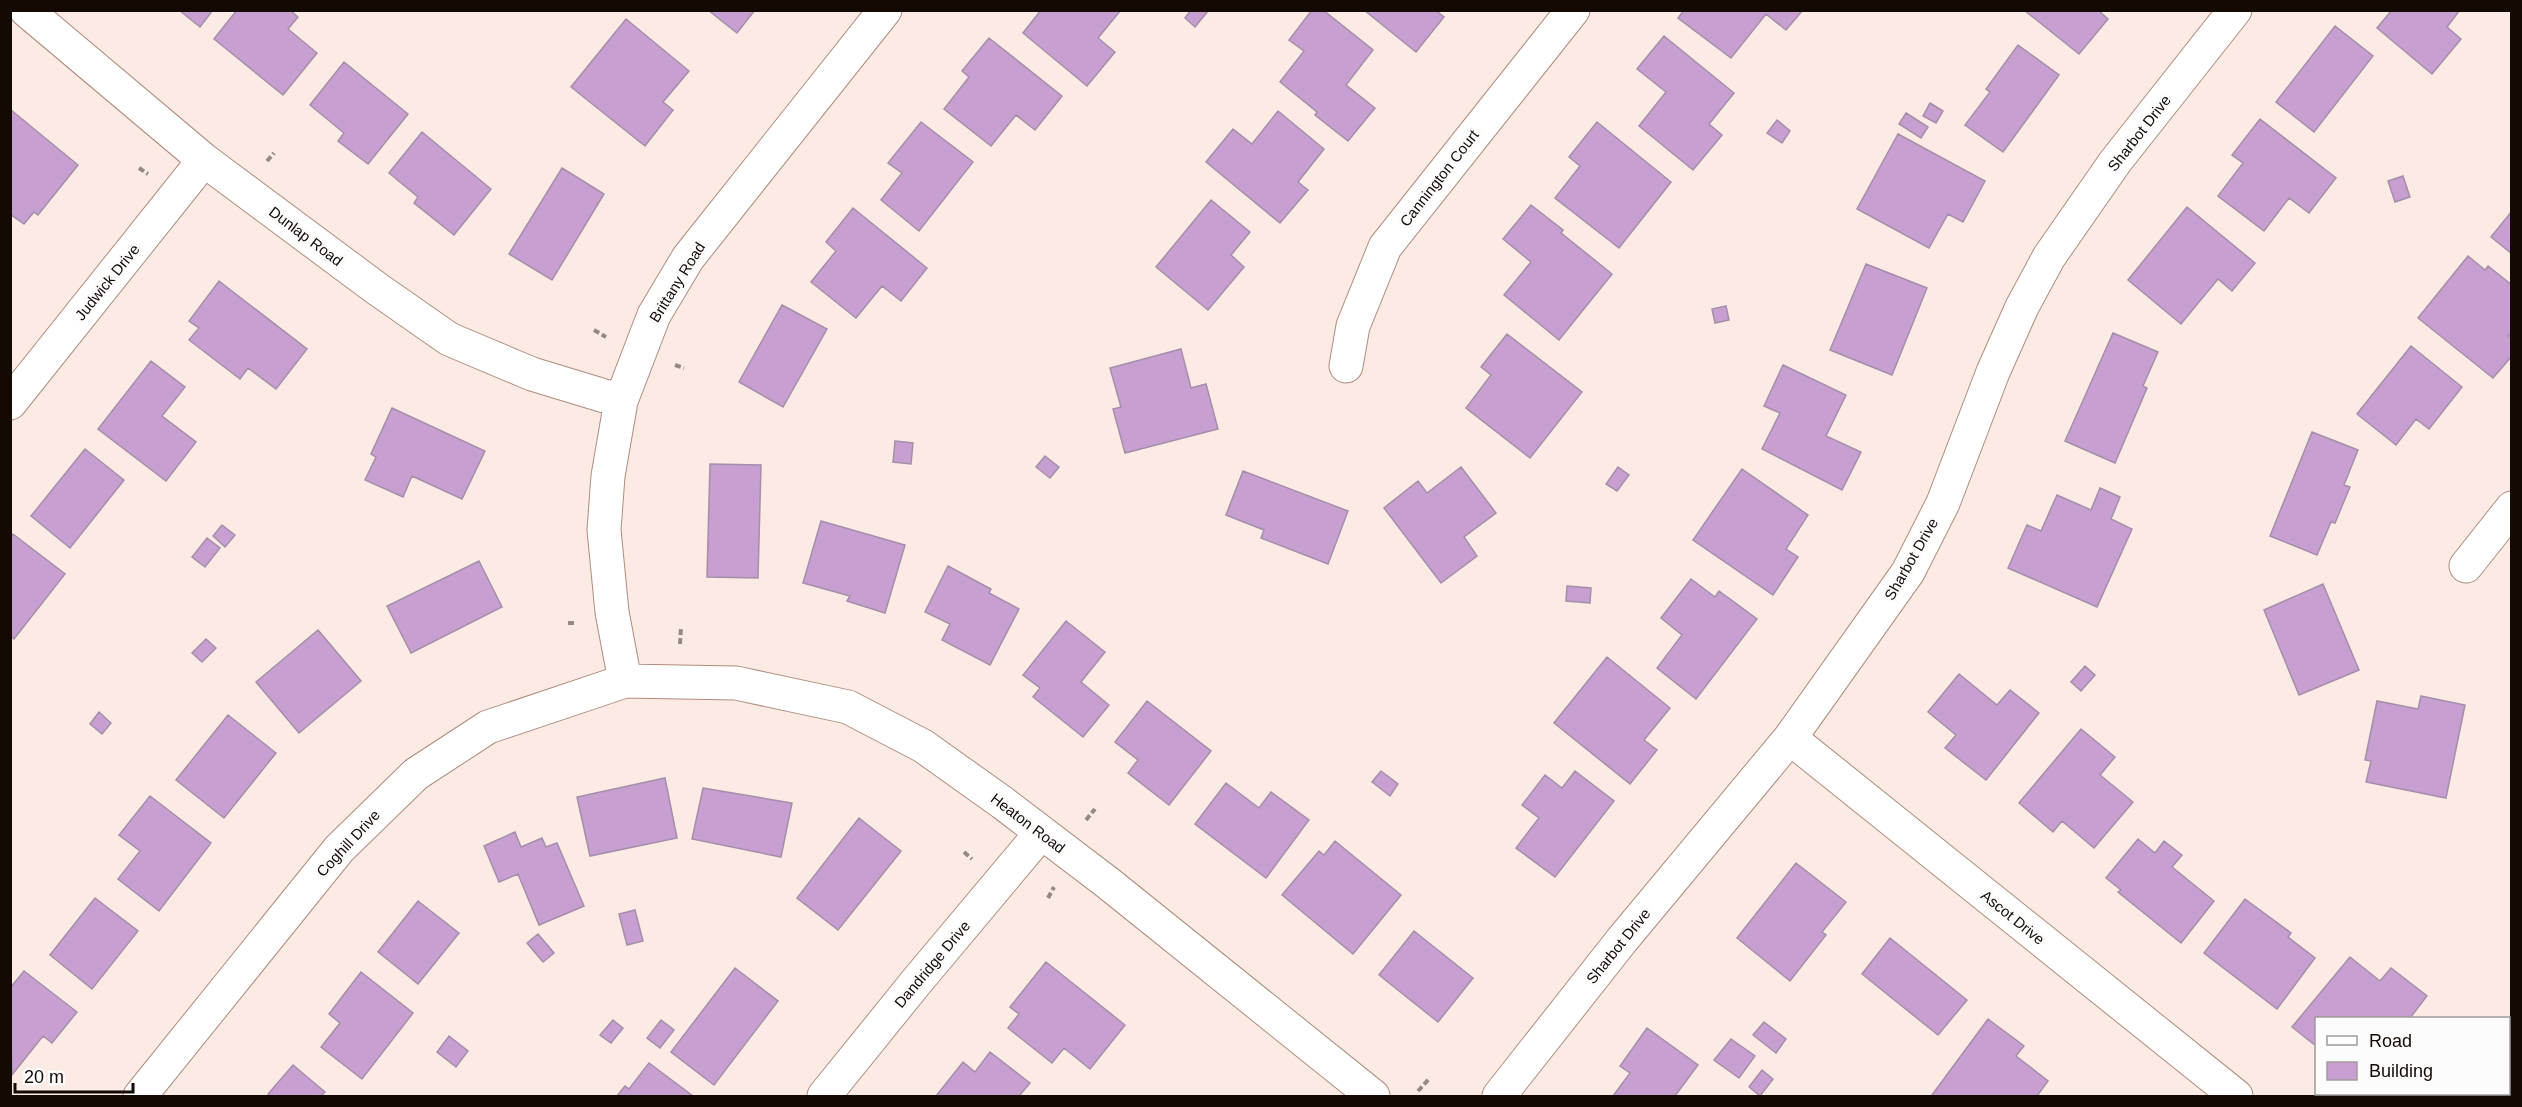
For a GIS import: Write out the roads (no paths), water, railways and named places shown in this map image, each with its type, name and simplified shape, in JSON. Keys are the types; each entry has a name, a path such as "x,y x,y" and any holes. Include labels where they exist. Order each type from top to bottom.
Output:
{"street":[{"name":"Dunlap Road","path":"26,10 204,160 375,288 449,339 532,374 621,401"},
{"name":"Brittany Road","path":"625,681 612,612 604,530 608,476 621,401 654,315 688,258 885,10"},
{"name":"Cannington Court","path":"1346,366 1353,326 1385,247 1573,10"},
{"name":"Sharbot Drive","path":"1499,1096 1622,940 1790,738 1908,572 1943,503 1993,372 2022,307 2049,257 2115,162 2235,10"},
{"name":"Judwick Drive","path":"10,403 204,160"},
{"path":"2466,566 2511,508"},
{"name":"Heaton Road","path":"625,681 736,683 848,707 923,746 1003,803 1108,883 1373,1096"},
{"name":"Coghill Drive","path":"140,1096 339,849 416,774 488,727 625,681"},
{"name":"Ascot Drive","path":"1790,738 2236,1096"},
{"name":"Dandridge Drive","path":"824,1096 1041,833"}]}
